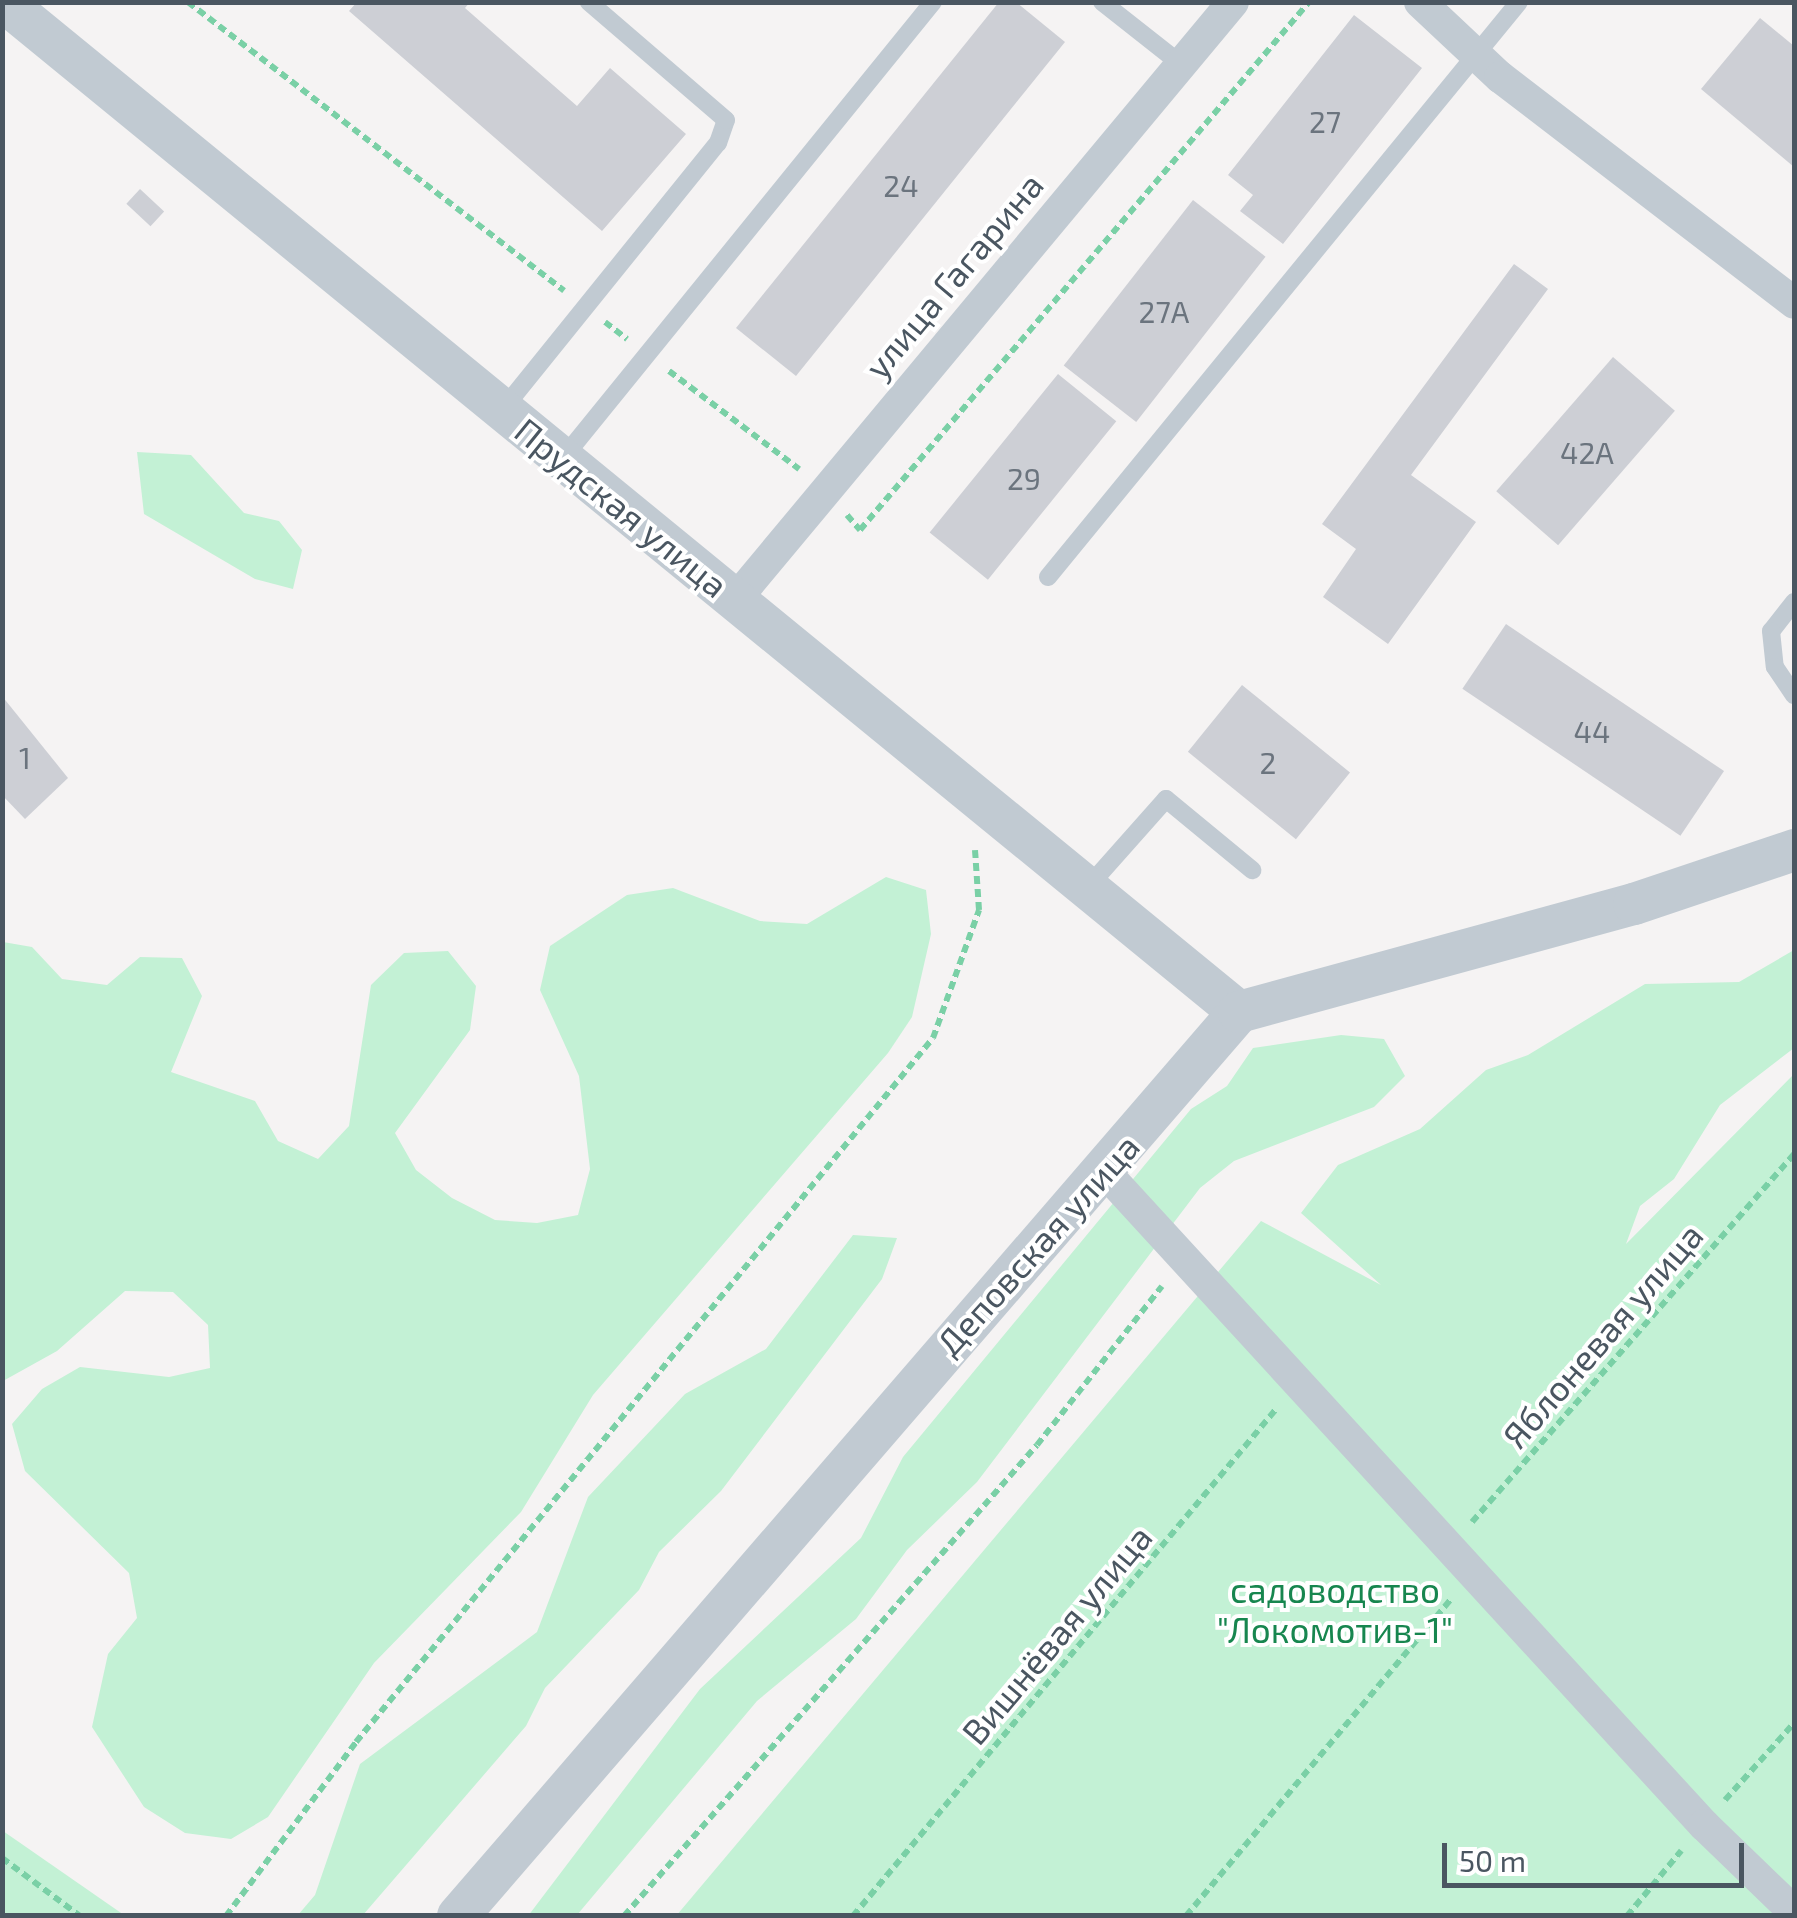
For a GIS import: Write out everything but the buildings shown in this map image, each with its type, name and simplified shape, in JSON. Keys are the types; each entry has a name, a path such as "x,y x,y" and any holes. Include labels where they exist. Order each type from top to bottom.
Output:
{"street":[{"name":"Прудская улица","path":"4,2 1239,1012"},
{"name":"улица Гагарина","path":"735,600 1234,2"},
{"path":"1420,2 1476,56 1794,302"},
{"path":"1239,1012 1634,904 1794,850"},
{"name":"Деповская улица","path":"458,1916 837,1466 1104,1171 1239,1012"},
{"path":"1104,1171 1471,1575 1794,1912"}],"lane":[{"path":"503,410 718,144 726,120 589,2"},
{"path":"563,458 933,2"},
{"path":"1102,2 1182,65"},
{"path":"1048,577 1519,2"},
{"path":"1794,602 1772,631 1775,667 1794,695"},
{"path":"1087,888 1166,799 1252,870"}],"path":[{"path":"188,2 826,488 860,530 1309,2"},
{"path":"226,1916 356,1742 934,1038 978,910 972,794"},
{"name":"Яблоневая улица","path":"1448,1550 1794,1154"},
{"path":"624,1916 1038,1445 1183,1259"},
{"name":"Вишнёвая улица","path":"854,1916 1296,1385"},
{"path":"1186,1916 1471,1575"},
{"path":"2,1858 80,1916"}],"green space":[{"path":"137,452 191,455 244,513 279,521 302,550 293,589 255,579 144,514"},
{"path":"886,877 926,890 931,934 912,1017 888,1053 593,1395 521,1512 374,1663 268,1817 231,1839 185,1833 144,1807 92,1727 108,1654 137,1618 129,1573 25,1471 12,1424 42,1389 80,1367 169,1377 210,1368 208,1325 173,1292 125,1291 57,1351 3,1381 3,942 32,947 62,979 107,985 140,957 182,958 202,996 171,1072 255,1101 278,1141 318,1159 349,1126 371,985 404,953 448,951 476,986 470,1030 395,1133 416,1170 452,1198 495,1220 537,1223 578,1215 590,1169 579,1076 540,990 550,946 627,895 673,888 760,921 807,924"},
{"name":"садоводство \"Локомотив-1\"","path":"1794,950 1794,1048 1720,1105 1674,1179 1640,1206 1626,1244 1794,1074 1794,1915 676,1916 1261,1221 1381,1285 1301,1213 1338,1165 1420,1129 1486,1070 1528,1055 1645,984 1739,982"},
{"path":"1341,1035 1384,1039 1405,1076 1374,1107 1234,1161 1200,1188 977,1482 907,1550 856,1619 757,1701 577,1915 528,1916 700,1689 861,1538 903,1457 1191,1109 1227,1086 1253,1048"},
{"path":"853,1235 897,1238 882,1279 721,1491 659,1552 639,1590 545,1688 526,1726 363,1915 298,1915 315,1895 360,1764 537,1632 588,1497 685,1394 766,1349"},
{"path":"3,1831 124,1915 3,1915"}]}
